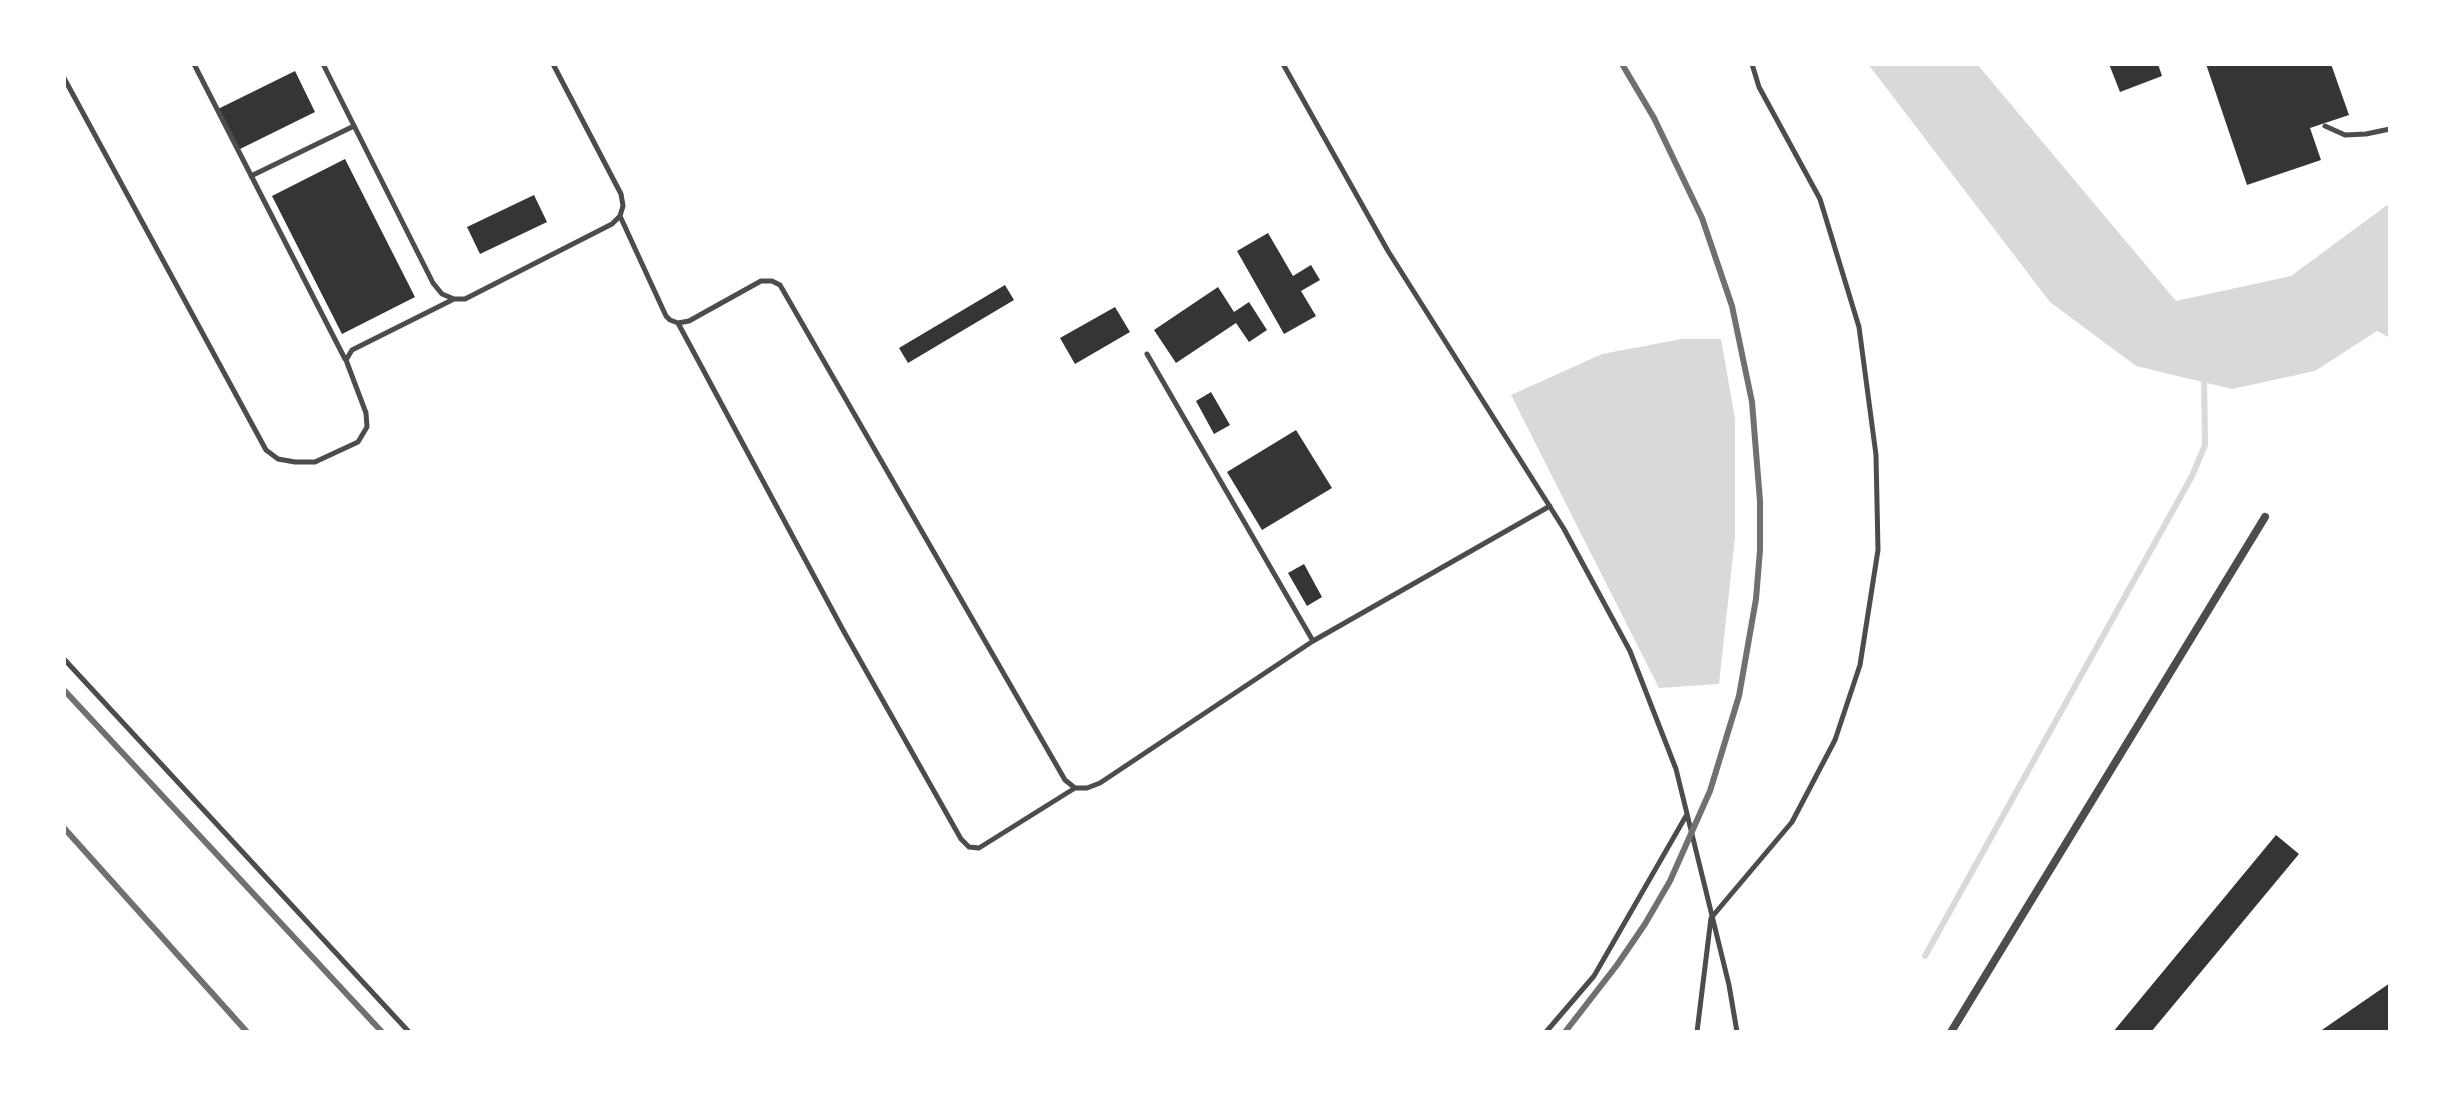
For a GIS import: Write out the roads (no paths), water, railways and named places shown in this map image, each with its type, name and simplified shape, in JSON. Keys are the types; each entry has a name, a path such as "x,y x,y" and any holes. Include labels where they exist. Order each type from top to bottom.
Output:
{"street":[{"path":"1951,1032 2265,517"}],"lane":[{"path":"64,78 266,450 278,459 315,462 358,442 367,427 366,413 346,360 194,64"},
{"path":"323,64 433,283 442,294 454,299 465,299 612,224 620,216 623,206 621,194 553,64"},
{"path":"1283,64 1388,251 1550,506 1630,651 1676,769 1729,985 1737,1032"},
{"path":"1697,1032 1711,918 1792,822 1835,740 1860,665 1878,550 1876,455 1859,327 1820,199 1759,87 1752,64"},
{"path":"251,176 354,126"},
{"path":"2325,126 2345,135 2390,129"},
{"path":"620,216 670,320 678,323 689,321 761,281 780,285 1065,780 1075,788"},
{"path":"346,360 352,350 454,299"},
{"path":"678,323 843,630 961,839 969,847 979,848 1075,788 1100,783 1313,641 1550,506"},
{"path":"1147,354 1313,641"},
{"path":"64,659 409,1032"},
{"path":"1546,1032 1594,976 1687,815"}],"waterway":[{"path":"1925,956 2192,476 2205,445 2204,375"}],"railway":[{"path":"1565,1032 1645,924 1670,881 1710,791 1739,696 1756,599 1760,550 1760,501 1752,402 1732,306 1702,218 1654,118 1622,64"},
{"path":"64,690 382,1032"},
{"path":"64,828 247,1032"}]}
